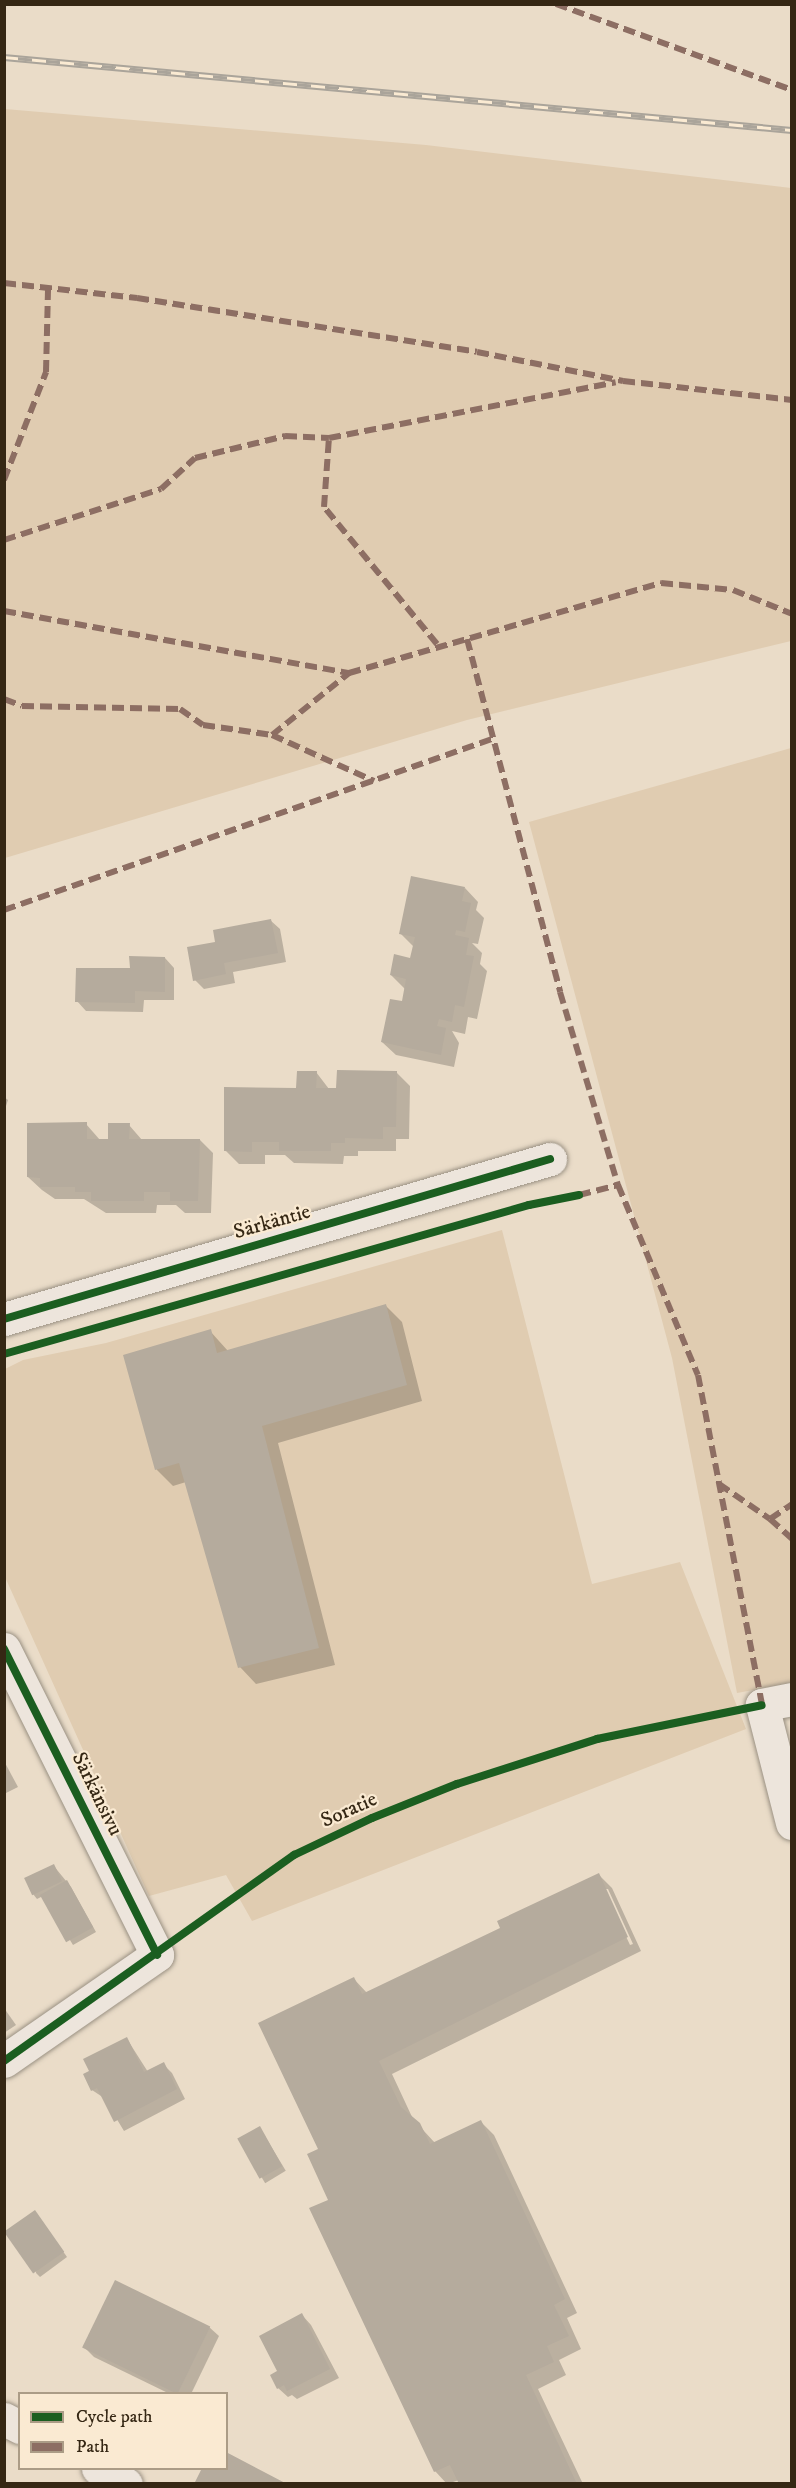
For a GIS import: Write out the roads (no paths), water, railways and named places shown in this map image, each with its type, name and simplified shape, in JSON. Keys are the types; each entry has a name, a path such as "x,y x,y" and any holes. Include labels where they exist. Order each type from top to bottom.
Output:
{"street":[{"name":"Särkäntie","path":"4,1319 550,1159"},
{"name":"Särkänsivu","path":"4,1649 157,1955 4,2061"},
{"path":"777,1702 792,1823"},
{"path":"4,2419 18,2426"},
{"path":"100,2470 126,2484"}],"railway":[{"path":"4,57 792,130"}]}
